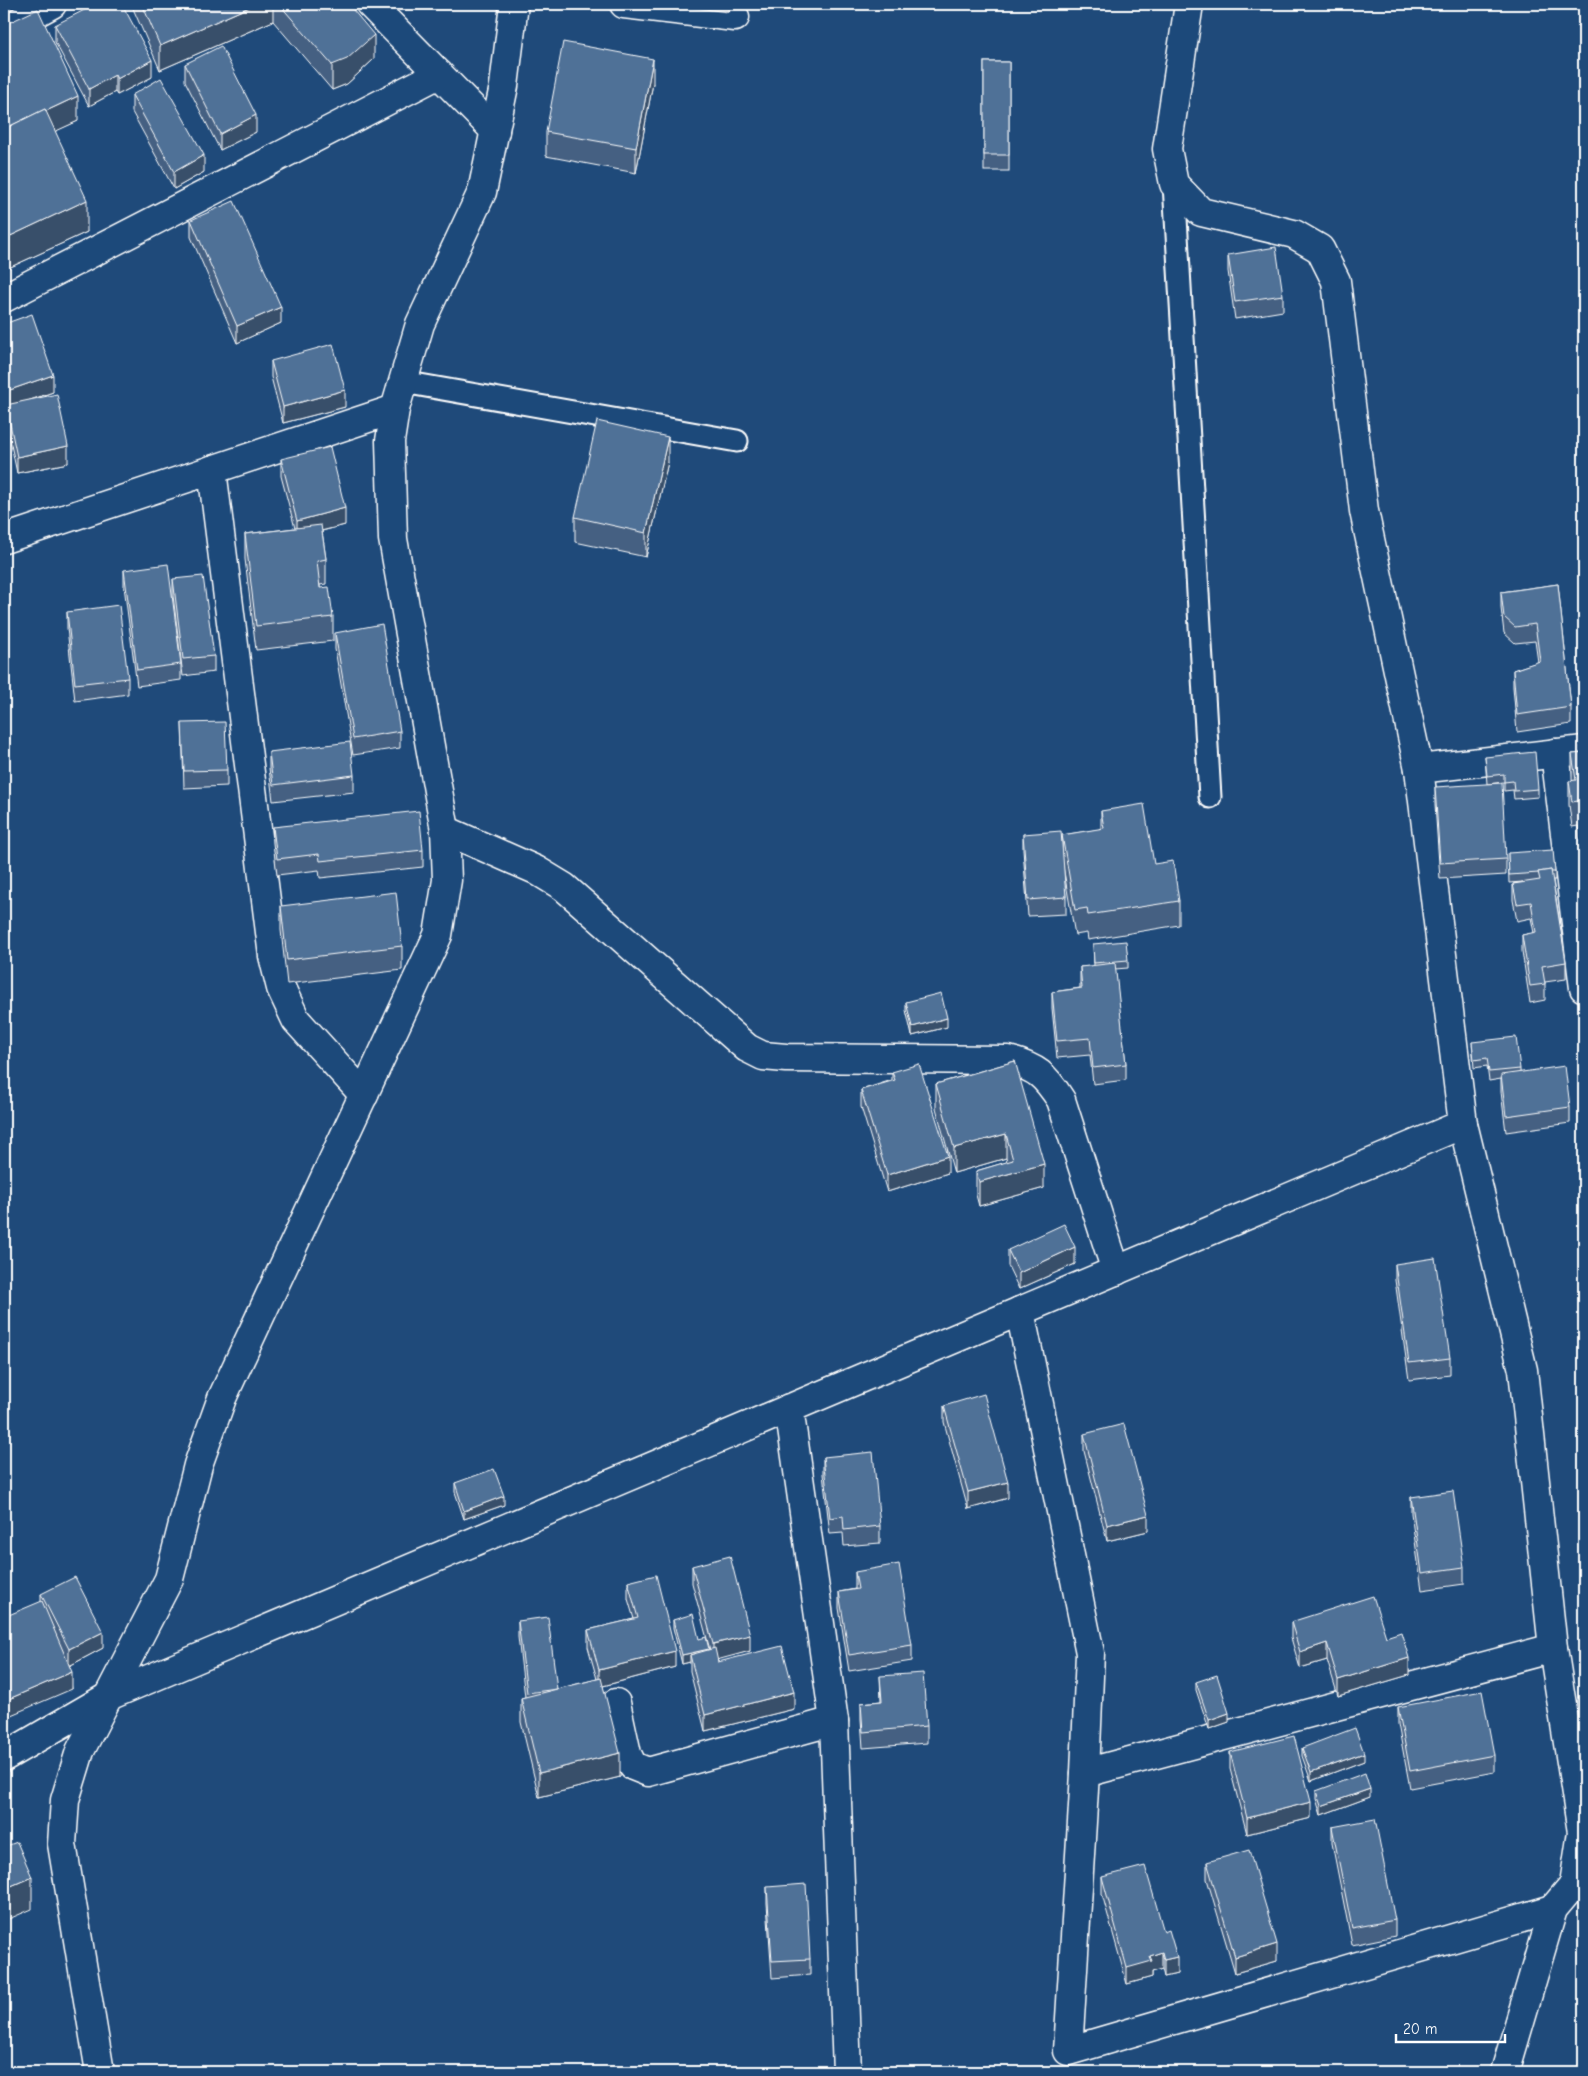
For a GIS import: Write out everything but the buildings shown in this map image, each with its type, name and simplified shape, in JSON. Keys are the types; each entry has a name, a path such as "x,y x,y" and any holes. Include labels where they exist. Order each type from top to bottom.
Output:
{"street":[{"path":"4,30 52,4"},
{"path":"370,4 495,131"},
{"path":"100,2072 62,1844 65,1800 80,1751 111,1695 169,1579 198,1465 222,1398 438,935 447,880 445,830 393,538 390,441 395,409 420,324 482,192 504,86 514,4"},
{"path":"624,4 735,17"},
{"path":"1020,1311 1090,1653 1068,2062 1553,1909 1579,1884 1582,1832 1553,1648 1523,1370 1463,1124 1419,769 1364,511 1336,281 1320,249 1294,234 1201,212 1174,184 1167,149 1189,4"},
{"path":"4,298 439,74"},
{"path":"4,539 395,409"},
{"path":"212,470 272,946 281,988 296,1020 364,1095"},
{"path":"1419,769 1584,750"},
{"path":"1554,754 1584,988"},
{"path":"445,830 536,870 564,887 747,1048 763,1056 786,1058 1008,1060 1031,1066 1048,1080 1061,1100 1116,1271"},
{"path":"4,1757 111,1695 1463,1124"},
{"path":"788,1408 834,1722 847,2072"},
{"path":"1085,1773 1553,1648"},
{"path":"616,1703 627,1754 633,1766 648,1772 834,1722"},
{"path":"1505,2072 1553,1909"}],"lane":[{"path":"1174,184 1210,797"},
{"path":"403,382 737,441"}]}
